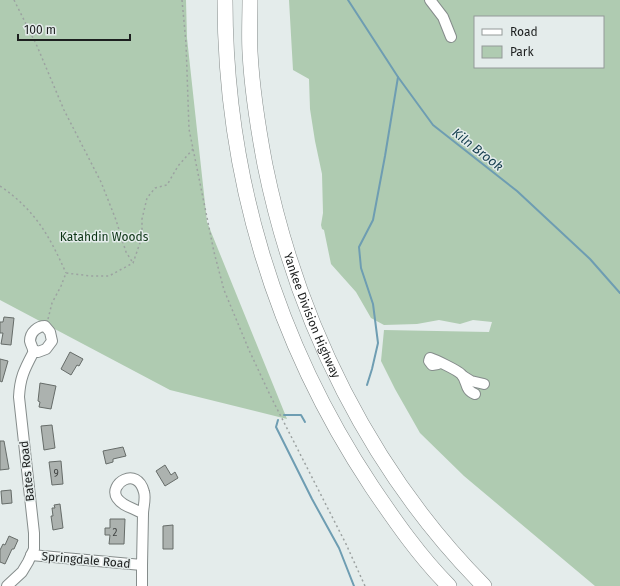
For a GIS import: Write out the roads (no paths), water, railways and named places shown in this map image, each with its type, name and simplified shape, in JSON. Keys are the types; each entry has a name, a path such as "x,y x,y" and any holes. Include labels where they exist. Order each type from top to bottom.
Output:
{"highway":[{"name":"Yankee Division Highway","path":"225,0 226,48 235,140 250,213 274,292 293,341 316,390 348,449 387,508 425,558 449,586"},
{"name":"Yankee Division Highway","path":"250,0 250,52 257,120 270,190 284,242 325,354 343,390 391,471 447,546 484,586"}],"street":[{"path":"430,0 443,17 451,37"},
{"name":"Bates Road","path":"41,326 46,326 50,332 52,341 46,349 38,352 34,350 30,342 30,337 35,330 41,326"},
{"name":"Bates Road","path":"7,586 22,572 34,548 34,533 19,398 23,371 34,350"},
{"path":"438,364 432,365 429,361 430,358 458,371 471,381 484,384"},
{"path":"463,376 466,387 470,392 475,394"},
{"name":"Springdale Road","path":"142,586 143,514"},
{"name":"Springdale Road","path":"31,555 142,565"}],"waterway":[{"name":"Kiln Brook","path":"348,0 398,77 433,125 517,191 590,259 620,293"},
{"path":"367,385 378,343 373,304 361,268 359,247 373,220 398,77"},
{"path":"284,415 301,415 305,422"},
{"path":"278,420 276,427 312,499 339,548 354,586"}],"park label":[{"name":"Katahdin Woods","path":"104,237"}]}
